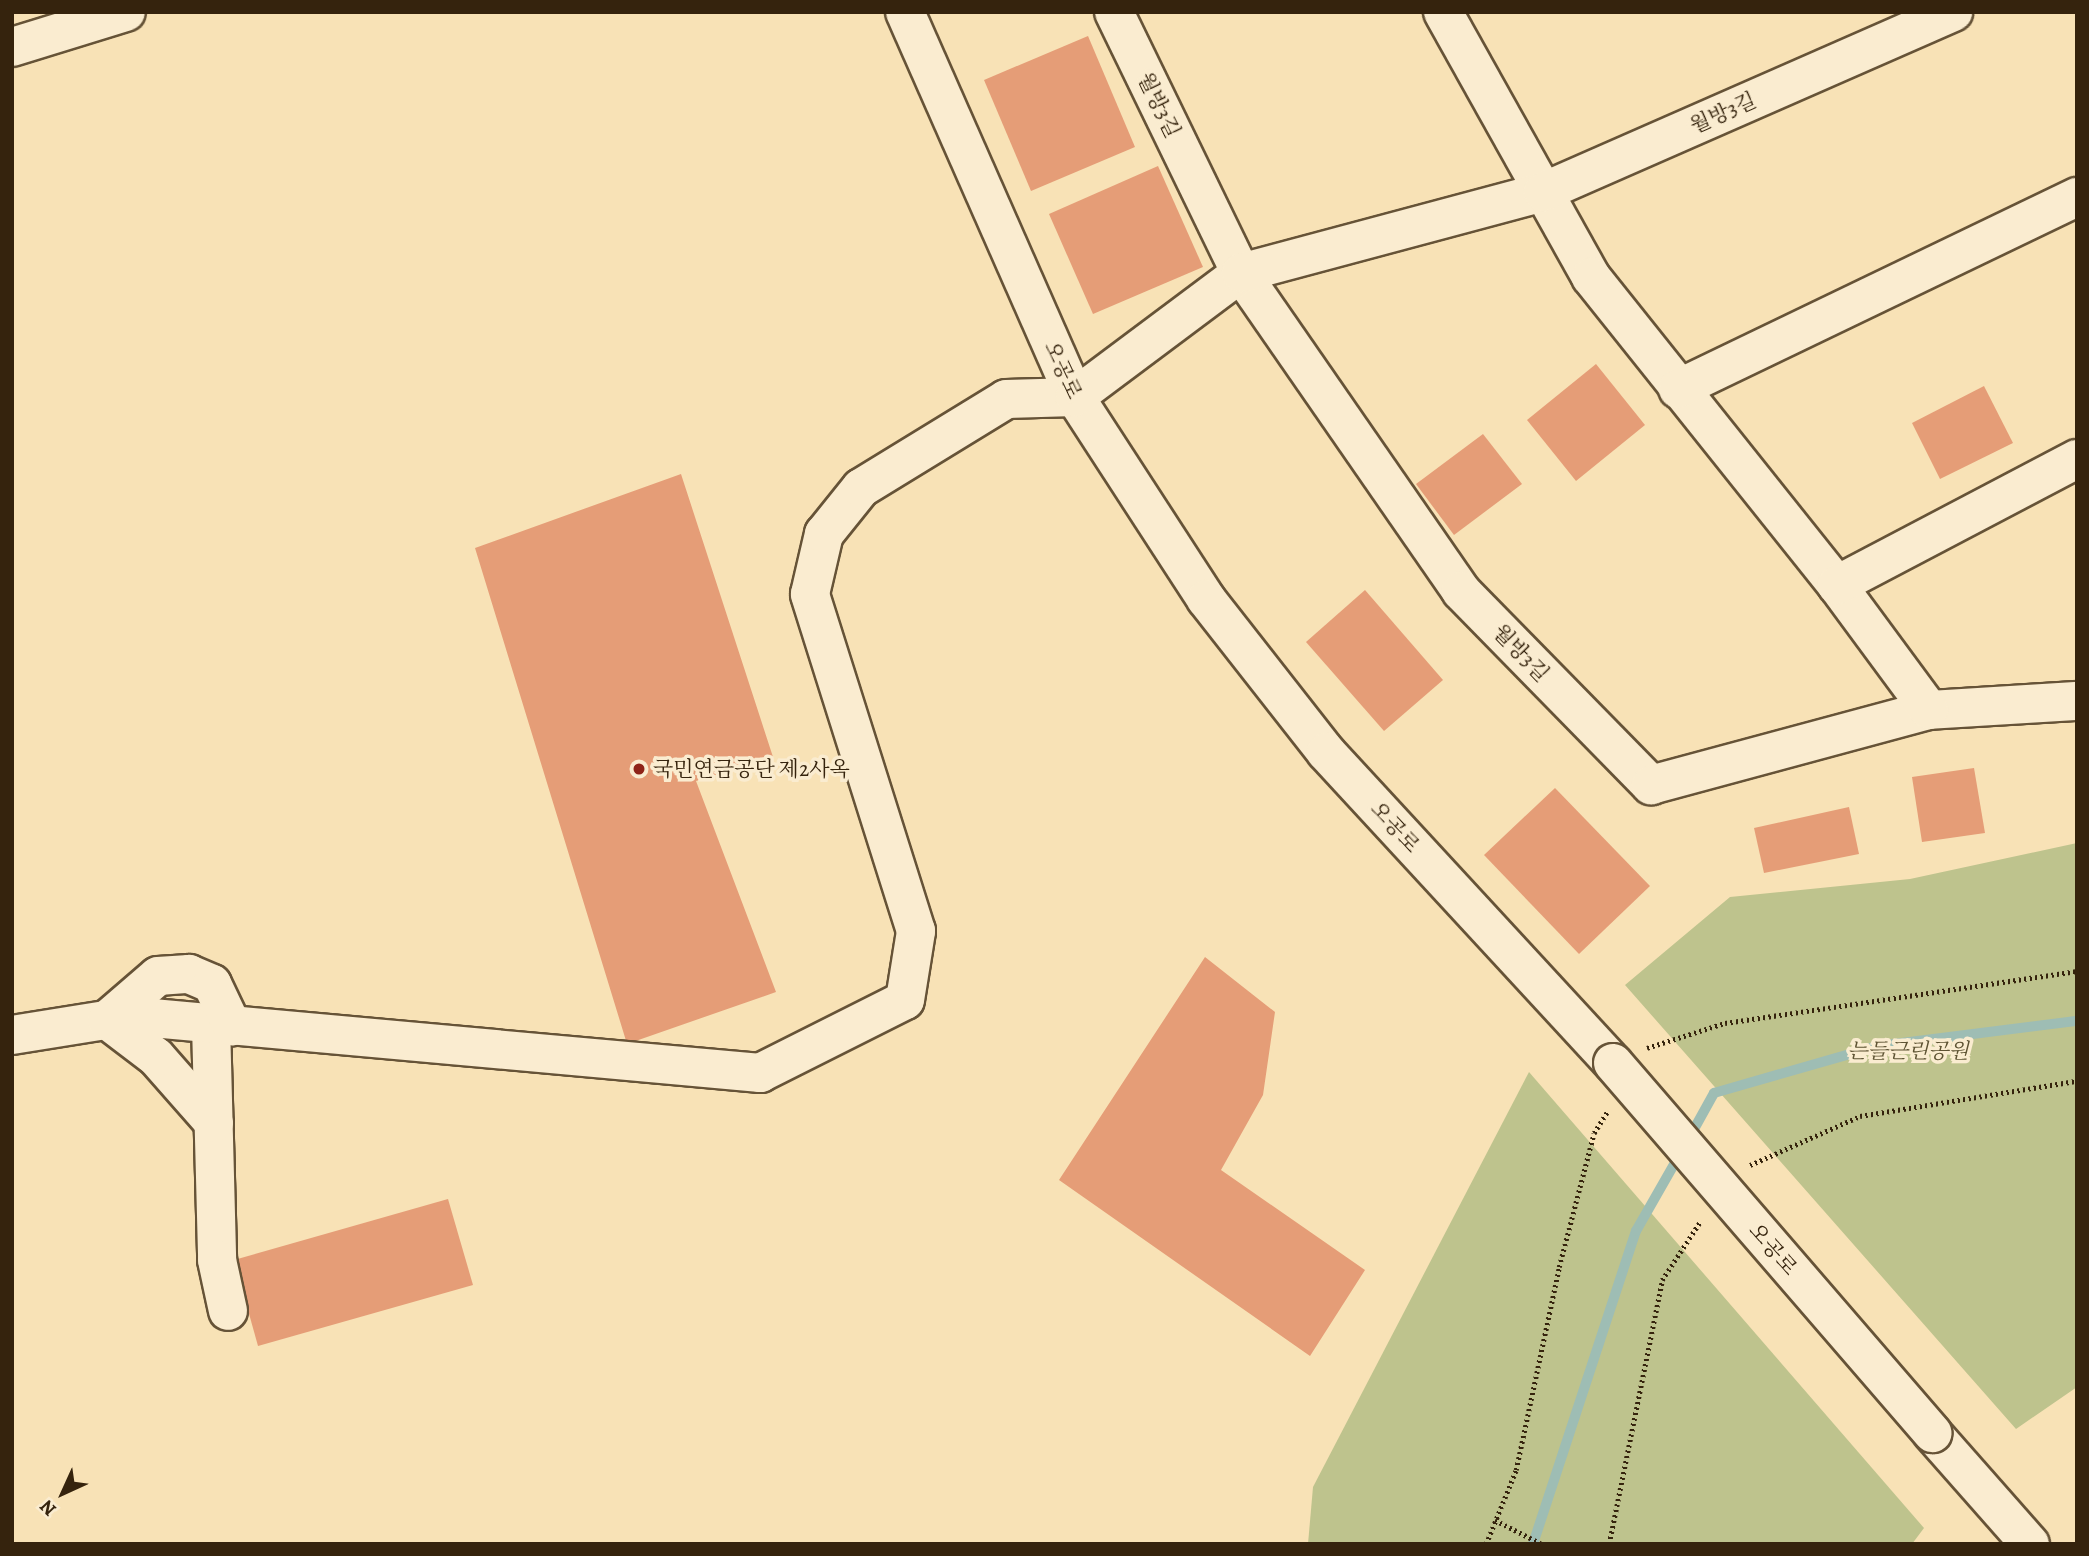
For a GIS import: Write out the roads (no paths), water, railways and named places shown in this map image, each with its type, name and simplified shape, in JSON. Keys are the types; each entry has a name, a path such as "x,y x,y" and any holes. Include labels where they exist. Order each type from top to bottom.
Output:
{"street":[{"path":"12,47 126,12"},
{"name":"오공로","path":"905,12 1075,397 1206,599 1326,752 1627,1061 1932,1433 2030,1544"},
{"name":"월방3길","path":"1114,12 1241,273 1461,591 1651,785 1929,710 2077,701"},
{"name":"월방3길","path":"1075,397 1241,273 1543,192 1953,12"},
{"path":"1450,14 1543,192 1591,277 1837,585 1929,710"},
{"path":"1678,389 2077,197"},
{"path":"221,1025 760,1073 905,1000 916,931 810,594 824,534 862,488 1006,399 1075,397"},
{"path":"1837,585 2077,459"},
{"path":"12,1035 107,1020 158,976 190,974 212,984 221,1025 214,1123 217,1260 228,1311"},
{"path":"107,1020 156,1057 214,1123"}],"waterway":[{"path":"1688,1140 1714,1093 1878,1046 2077,1021"},
{"path":"1533,1544 1636,1231 1680,1154"}],"place":[{"name":"국민연금공단 제2사옥","path":"639,769"}],"park label":[{"name":"는들근린공원","path":"1908,1051"}]}
